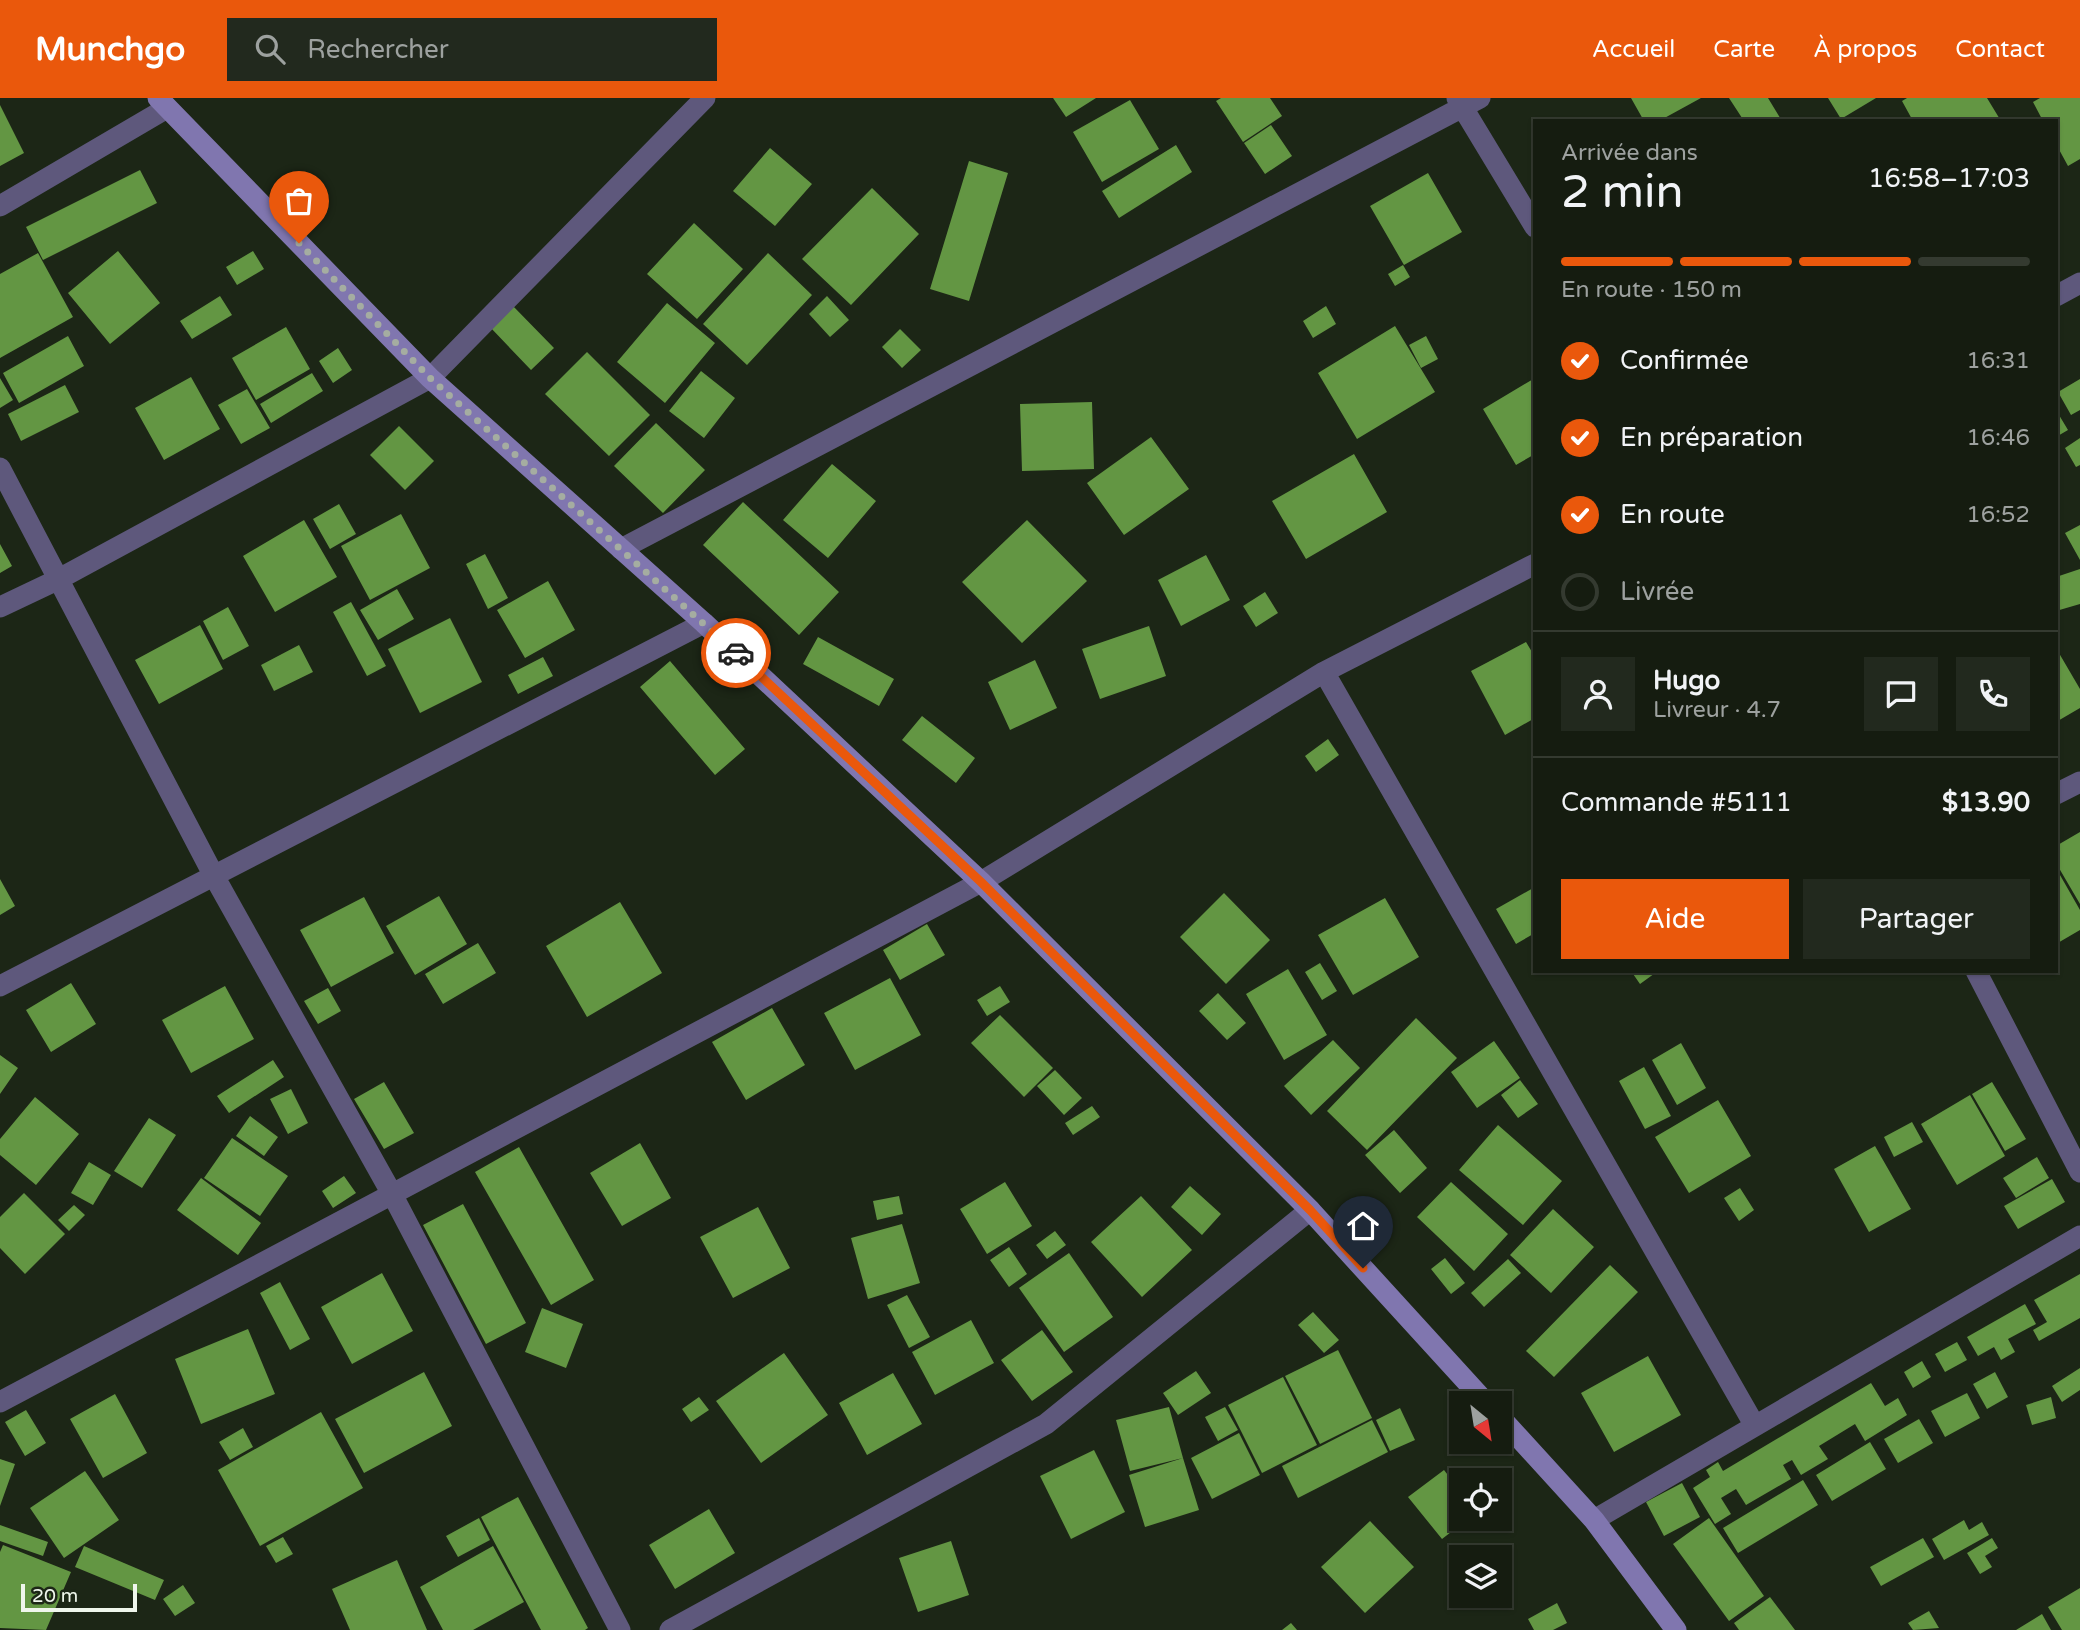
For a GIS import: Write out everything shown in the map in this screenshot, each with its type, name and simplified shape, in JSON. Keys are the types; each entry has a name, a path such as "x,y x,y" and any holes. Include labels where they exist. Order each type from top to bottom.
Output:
{"street":[{"path":"0,607 57,580 430,378 705,98"},
{"path":"621,549 1466,101 1533,223"},
{"path":"0,206 162,103 430,378 704,623 981,882 1310,1210 1475,1391"},
{"path":"2058,295 2080,284"},
{"path":"0,468 214,876 392,1194 620,1630"},
{"path":"0,1402 981,882 1324,672 1533,565"},
{"path":"0,986 704,623"},
{"path":"1324,672 1755,1426"},
{"path":"2058,793 2080,782"},
{"path":"1977,973 2080,1172"},
{"path":"670,1630 1046,1424 1310,1210"},
{"path":"1594,1520 2080,1236"},
{"path":"1512,1430 1594,1520 1676,1630"}],"building":[{"path":"1053,98 1096,98 1066,117"},
{"path":"1221,98 1270,98 1282,116 1243,142 1216,101"},
{"path":"1631,98 1701,98 1663,119 1643,119"},
{"path":"1729,98 1768,98 1781,119 1743,119"},
{"path":"1828,98 1876,98 1841,119"},
{"path":"1907,98 1987,98 2000,119 1912,119 1902,101"},
{"path":"2040,98 2080,98 2080,159 2068,166 2058,148 2058,119 2042,119 2033,102"},
{"path":"1130,100 1159,149 1102,182 1073,132"},
{"path":"0,105 24,153 0,166"},
{"path":"1271,125 1292,156 1265,174 1244,143"},
{"path":"1176,145 1192,172 1119,218 1102,191"},
{"path":"770,148 812,184 775,226 733,191"},
{"path":"969,161 1008,173 969,301 930,289"},
{"path":"140,170 157,203 43,260 26,227"},
{"path":"1428,173 1462,232 1404,265 1370,206"},
{"path":"872,188 919,234 851,305 802,259"},
{"path":"694,223 743,269 697,319 647,274"},
{"path":"118,251 160,303 110,344 68,293"},
{"path":"253,251 264,269 237,285 226,267"},
{"path":"38,253 73,317 0,358 0,274"},
{"path":"768,253 812,295 747,365 703,324"},
{"path":"1403,265 1410,277 1395,286 1388,274"},
{"path":"220,296 232,315 192,339 180,321"},
{"path":"827,296 849,320 830,337 809,314"},
{"path":"667,303 715,343 665,403 617,362"},
{"path":"512,305 554,348 531,370 490,327"},
{"path":"1326,306 1336,324 1313,338 1303,321"},
{"path":"1395,326 1435,392 1357,439 1318,373"},
{"path":"286,327 310,369 256,400 232,358"},
{"path":"900,329 921,350 902,368 882,347"},
{"path":"68,336 84,366 19,403 3,373"},
{"path":"1426,336 1438,359 1421,368 1409,345"},
{"path":"338,348 352,370 333,383 319,361"},
{"path":"587,352 650,415 609,456 545,394"},
{"path":"701,371 735,398 704,438 669,411"},
{"path":"312,373 323,391 271,423 260,404"},
{"path":"191,377 220,429 164,460 135,408"},
{"path":"0,378 13,400 0,408"},
{"path":"1533,379 1533,455 1516,465 1483,409"},
{"path":"2080,379 2080,410 2071,415 2058,392"},
{"path":"65,385 79,412 21,441 8,414"},
{"path":"247,389 270,428 241,444 218,405"},
{"path":"1092,402 1094,469 1022,471 1020,404"},
{"path":"2058,413 2068,430 2058,436"},
{"path":"656,423 705,470 663,513 614,466"},
{"path":"399,426 434,461 405,490 370,455"},
{"path":"1151,437 1189,489 1124,535 1087,483"},
{"path":"2080,438 2080,465 2076,467 2065,448"},
{"path":"1354,454 1387,512 1306,559 1272,501"},
{"path":"832,464 876,501 828,558 783,520"},
{"path":"743,502 839,592 799,635 703,545"},
{"path":"339,504 356,534 330,549 313,519"},
{"path":"401,514 430,568 370,600 341,546"},
{"path":"304,520 337,577 275,612 243,556"},
{"path":"1027,520 1087,581 1022,643 962,582"},
{"path":"2080,525 2080,560 2065,533"},
{"path":"0,544 12,566 0,573"},
{"path":"485,554 508,598 488,609 466,564"},
{"path":"1206,555 1230,600 1181,626 1158,580"},
{"path":"2080,569 2080,604 2058,610 2058,576"},
{"path":"548,581 575,630 525,658 497,610"},
{"path":"397,589 414,619 378,640 360,610"},
{"path":"1265,592 1278,613 1256,627 1243,606"},
{"path":"351,602 386,666 367,676 333,612"},
{"path":"228,607 249,646 223,660 203,621"},
{"path":"450,618 482,682 420,713 388,649"},
{"path":"200,625 223,669 159,704 135,660"},
{"path":"1149,626 1166,676 1100,699 1082,649"},
{"path":"818,637 894,679 879,706 803,664"},
{"path":"1526,642 1533,654 1533,719 1505,735 1471,671"},
{"path":"299,645 313,672 274,691 261,665"},
{"path":"2058,651 2080,689 2080,708 2058,721"},
{"path":"543,657 553,676 518,694 508,675"},
{"path":"1035,660 1057,708 1010,730 988,682"},
{"path":"670,661 745,749 715,775 640,687"},
{"path":"922,716 975,758 956,783 902,740"},
{"path":"1328,739 1339,755 1316,772 1305,756"},
{"path":"2080,832 2080,904 2058,866 2058,845"},
{"path":"2058,872 2080,910 2080,930 2058,943"},
{"path":"0,879 15,906 0,915"},
{"path":"1533,888 1533,934 1516,944 1496,909"},
{"path":"1224,893 1270,940 1226,984 1180,937"},
{"path":"439,896 467,944 415,975 386,926"},
{"path":"364,897 394,953 331,987 300,930"},
{"path":"1385,898 1419,957 1353,995 1318,935"},
{"path":"620,902 662,973 587,1017 546,946"},
{"path":"927,924 945,955 900,980 883,950"},
{"path":"478,943 496,973 443,1004 425,974"},
{"path":"1320,963 1337,991 1322,1000 1305,972"},
{"path":"1288,969 1327,1035 1284,1060 1246,994"},
{"path":"1632,973 1655,973 1640,984"},
{"path":"890,978 921,1035 855,1070 824,1013"},
{"path":"71,983 96,1024 51,1052 26,1010"},
{"path":"225,986 254,1039 191,1073 162,1020"},
{"path":"1000,986 1010,1002 987,1016 977,1000"},
{"path":"328,988 341,1011 318,1024 304,1001"},
{"path":"1218,993 1246,1023 1227,1040 1199,1011"},
{"path":"772,1008 805,1065 746,1100 712,1042"},
{"path":"1000,1015 1053,1068 1024,1097 971,1043"},
{"path":"1416,1018 1457,1058 1367,1150 1327,1111"},
{"path":"1333,1040 1360,1068 1311,1115 1284,1086"},
{"path":"1494,1041 1520,1078 1477,1108 1451,1072"},
{"path":"1681,1043 1706,1088 1677,1105 1652,1060"},
{"path":"0,1055 18,1068 0,1094"},
{"path":"273,1060 284,1077 229,1113 217,1096"},
{"path":"1644,1067 1671,1116 1645,1129 1619,1081"},
{"path":"1055,1070 1082,1098 1064,1115 1037,1086"},
{"path":"1520,1080 1538,1104 1518,1118 1501,1095"},
{"path":"384,1082 414,1133 384,1149 354,1099"},
{"path":"1992,1082 2026,1139 2005,1151 1972,1094"},
{"path":"291,1089 308,1123 288,1134 270,1099"},
{"path":"1970,1095 2005,1156 1957,1185 1921,1124"},
{"path":"35,1097 79,1134 36,1185 0,1155 0,1139"},
{"path":"1718,1100 1751,1156 1689,1193 1655,1137"},
{"path":"1092,1106 1100,1117 1073,1135 1065,1123"},
{"path":"250,1116 278,1137 264,1156 236,1136"},
{"path":"149,1118 176,1135 142,1188 114,1171"},
{"path":"1912,1122 1923,1142 1894,1157 1884,1137"},
{"path":"1498,1125 1562,1181 1523,1225 1459,1170"},
{"path":"1394,1130 1427,1168 1400,1193 1365,1155"},
{"path":"232,1138 288,1176 260,1216 204,1178"},
{"path":"640,1143 671,1198 622,1226 590,1173"},
{"path":"1875,1146 1911,1209 1869,1232 1834,1169"},
{"path":"519,1147 594,1280 551,1305 475,1172"},
{"path":"2037,1157 2049,1178 2016,1198 2003,1178"},
{"path":"89,1162 111,1175 93,1205 71,1193"},
{"path":"344,1176 356,1193 333,1208 322,1191"},
{"path":"201,1178 261,1223 238,1255 177,1210"},
{"path":"2052,1179 2065,1202 2018,1229 2004,1206"},
{"path":"1005,1182 1032,1226 987,1254 960,1209"},
{"path":"1451,1182 1508,1234 1474,1271 1417,1217"},
{"path":"1190,1186 1221,1214 1202,1235 1171,1207"},
{"path":"1740,1188 1754,1210 1739,1221 1724,1198"},
{"path":"24,1193 65,1234 25,1274 0,1248 0,1217"},
{"path":"899,1196 903,1214 877,1220 873,1201"},
{"path":"1141,1196 1192,1250 1142,1297 1091,1242"},
{"path":"463,1204 526,1323 486,1344 423,1225"},
{"path":"74,1205 85,1215 69,1231 58,1220"},
{"path":"758,1207 790,1268 733,1298 700,1237"},
{"path":"1553,1209 1594,1247 1551,1293 1510,1255"},
{"path":"902,1224 920,1283 868,1299 851,1238"},
{"path":"1055,1231 1066,1245 1047,1259 1036,1245"},
{"path":"1009,1247 1027,1274 1009,1287 990,1260"},
{"path":"1069,1253 1113,1317 1064,1352 1019,1288"},
{"path":"1445,1258 1465,1283 1451,1294 1431,1269"},
{"path":"1508,1259 1521,1273 1484,1307 1471,1293"},
{"path":"1610,1265 1638,1292 1554,1377 1526,1351"},
{"path":"382,1273 413,1331 352,1364 321,1307"},
{"path":"2080,1274 2080,1318 2039,1341 2033,1330 2047,1322 2034,1300"},
{"path":"280,1282 310,1339 290,1350 260,1293"},
{"path":"907,1295 930,1337 909,1348 887,1305"},
{"path":"2025,1304 2036,1324 2008,1339 2015,1352 2001,1360 1994,1347 1978,1356 1967,1337"},
{"path":"542,1308 583,1324 566,1368 525,1352"},
{"path":"1313,1312 1339,1340 1324,1353 1298,1325"},
{"path":"971,1320 994,1363 935,1395 912,1352"},
{"path":"248,1329 275,1394 201,1424 175,1359"},
{"path":"1042,1330 1073,1372 1032,1401 1001,1360"},
{"path":"1957,1342 1967,1360 1945,1372 1935,1354"},
{"path":"1338,1350 1372,1418 1320,1444 1285,1376"},
{"path":"784,1353 828,1415 761,1463 716,1401"},
{"path":"1648,1356 1681,1415 1614,1452 1581,1393"},
{"path":"1922,1361 1931,1377 1913,1388 1904,1372"},
{"path":"2080,1368 2080,1390 2062,1402 2052,1386"},
{"path":"1196,1371 1211,1393 1178,1415 1163,1393"},
{"path":"424,1372 452,1426 364,1473 335,1419"},
{"path":"1995,1372 2008,1397 1987,1409 1973,1384"},
{"path":"893,1373 922,1424 867,1455 839,1403"},
{"path":"1283,1377 1317,1445 1262,1473 1228,1405"},
{"path":"1871,1383 1885,1406 1898,1398 1907,1415 1865,1441 1855,1424 1819,1446 1828,1459 1801,1475 1792,1460 1783,1465 1791,1479 1746,1505 1736,1489 1721,1498 1731,1514 1715,1524 1693,1488 1710,1477 1706,1470 1718,1462 1723,1471"},
{"path":"1967,1393 1980,1418 1945,1437 1931,1411"},
{"path":"115,1394 147,1453 103,1478 70,1419"},
{"path":"699,1397 709,1410 691,1422 682,1409"},
{"path":"2051,1397 2056,1418 2032,1425 2026,1405"},
{"path":"1169,1407 1183,1458 1130,1471 1116,1420"},
{"path":"1225,1407 1238,1430 1218,1441 1205,1417"},
{"path":"1400,1408 1415,1440 1390,1451 1376,1420"},
{"path":"26,1410 46,1443 25,1456 5,1422"},
{"path":"321,1412 363,1488 260,1546 218,1470"},
{"path":"1919,1419 1933,1443 1898,1463 1884,1439"},
{"path":"1372,1420 1388,1452 1298,1498 1282,1466"},
{"path":"243,1428 253,1447 230,1460 219,1442"},
{"path":"1239,1433 1260,1475 1212,1499 1191,1458"},
{"path":"1870,1442 1886,1469 1832,1501 1816,1475"},
{"path":"1094,1450 1125,1512 1071,1539 1040,1476"},
{"path":"1183,1458 1199,1510 1145,1527 1129,1475"},
{"path":"0,1459 15,1464 0,1506"},
{"path":"1444,1470 1449,1476 1449,1531 1452,1531 1442,1539 1408,1497"},
{"path":"85,1471 119,1520 64,1558 30,1508"},
{"path":"1803,1480 1818,1505 1738,1553 1723,1528"},
{"path":"1682,1483 1700,1517 1664,1536 1646,1502"},
{"path":"518,1497 588,1628 585,1630 541,1630 481,1517"},
{"path":"709,1509 735,1553 675,1589 649,1545"},
{"path":"479,1518 490,1540 458,1557 446,1536"},
{"path":"1709,1518 1764,1596 1729,1621 1673,1544"},
{"path":"1964,1520 1969,1530 1982,1522 1989,1535 1944,1560 1932,1539"},
{"path":"1370,1521 1414,1567 1365,1613 1321,1567"},
{"path":"0,1525 48,1542 43,1556 0,1541"},
{"path":"283,1537 293,1554 276,1563 266,1546"},
{"path":"1923,1538 1934,1557 1881,1586 1870,1567"},
{"path":"1992,1538 1998,1548 1985,1556 1992,1567 1980,1574 1967,1553"},
{"path":"951,1541 969,1595 918,1612 899,1558"},
{"path":"3,1545 71,1572 46,1630 0,1628 0,1552"},
{"path":"84,1546 164,1580 155,1600 75,1567"},
{"path":"493,1546 524,1602 473,1630 443,1630 420,1587"},
{"path":"397,1560 427,1630 350,1630 332,1589"},
{"path":"183,1585 195,1603 175,1616 163,1599"},
{"path":"2080,1588 2080,1630 2062,1630 2048,1607"},
{"path":"1770,1597 1795,1630 1739,1630 1734,1623"},
{"path":"1557,1603 1567,1623 1553,1630 1534,1630 1528,1619"},
{"path":"1929,1611 1939,1628 1913,1630 1908,1623"},
{"path":"2042,1614 2051,1630 2016,1630"},
{"path":"1291,1623 1297,1630 1282,1630"}],"way so far":[{"path":"299,243 430,378 736,653"}],"route":[{"path":"736,653 981,882 1310,1210 1363,1268"}]}
